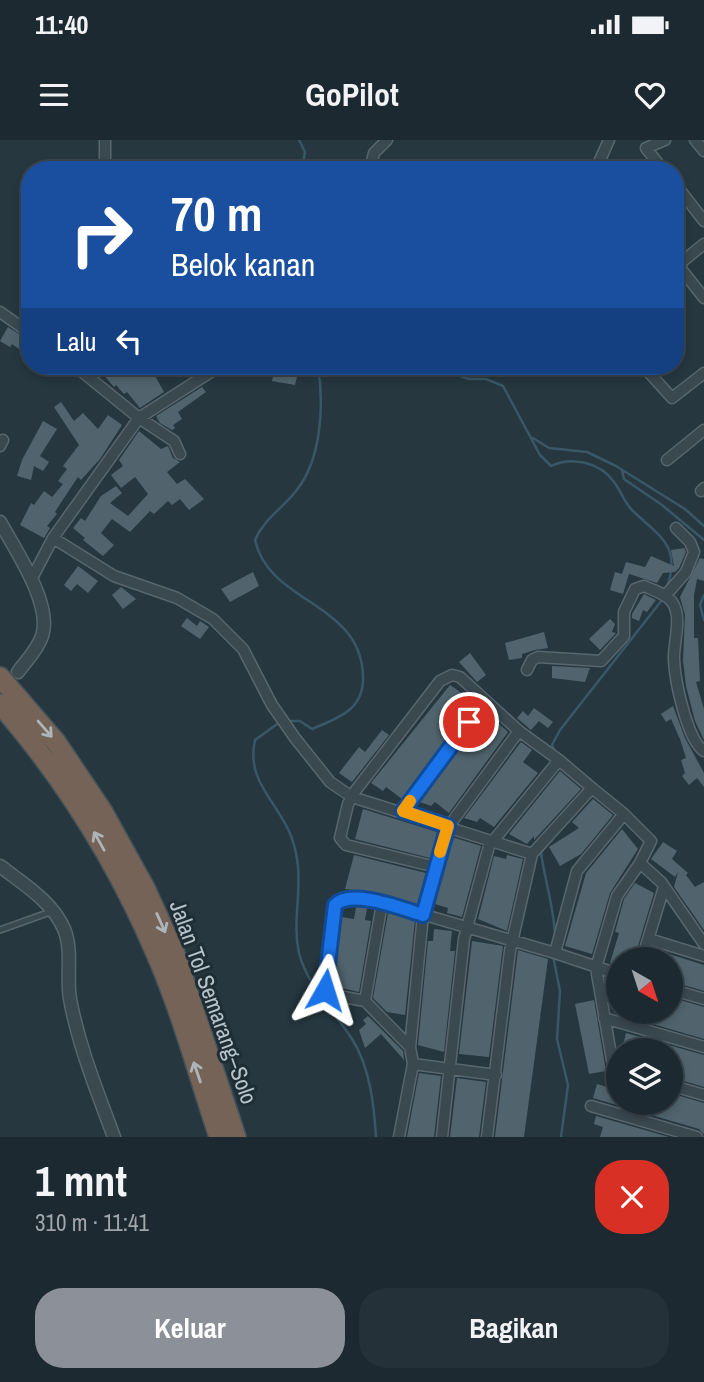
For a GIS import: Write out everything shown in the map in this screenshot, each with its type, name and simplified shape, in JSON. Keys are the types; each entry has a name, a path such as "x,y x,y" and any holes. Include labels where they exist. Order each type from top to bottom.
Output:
{"highway":[{"name":"Jalan Tol Semarang–Solo","path":"9,675 103,812 145,888 176,956 236,1137"},
{"name":"Jalan Tol Semarang–Solo","path":"0,704 40,750 93,831 127,892 158,957 219,1137"}],"street":[{"path":"105,140 105,161"},
{"path":"372,161 374,153 387,140"},
{"path":"600,161 609,140"},
{"path":"656,161 643,144 665,140"},
{"path":"695,140 704,151"},
{"path":"684,195 704,221"},
{"path":"684,259 704,244"},
{"path":"684,274 704,298"},
{"path":"0,312 21,327"},
{"path":"651,375 671,398 704,373"},
{"path":"87,375 139,418 174,440 180,454"},
{"path":"31,580 54,538 139,418 206,375"},
{"path":"667,460 704,430"},
{"path":"0,522 31,580 44,615 43,635 9,675"},
{"path":"663,595 686,572 694,552 690,542 676,528"},
{"path":"54,538 114,576 177,598 213,619 243,649 263,690 330,782 352,797 494,839 533,854"},
{"path":"527,670 532,660 538,657 601,661 624,636 624,612 635,589 644,586 671,600 676,612 677,684 694,737 704,751"},
{"path":"436,867 346,845 340,838 352,797 440,681 452,675 460,677 519,731 624,814 651,841 640,863 617,896 596,968 608,1038"},
{"path":"403,811 485,702"},
{"path":"399,1137 412,1064 410,1047 423,915 448,826 519,731"},
{"path":"442,1137 452,1069 466,928 494,839 559,760"},
{"path":"487,1137 512,941 533,854 592,788"},
{"path":"555,953 578,871 624,814"},
{"path":"640,863 664,887 704,944"},
{"path":"0,866 40,897 53,911 67,938 71,999 84,1058 114,1137"},
{"path":"646,947 664,887"},
{"path":"410,1047 365,1001 328,994 325,990 335,905 348,898 382,903 555,953 606,971"},
{"path":"365,1001 382,903"},
{"path":"649,939 704,956"},
{"path":"683,993 704,999"},
{"path":"604,1018 704,1047"},
{"path":"412,1064 496,1075"},
{"path":"683,1088 704,1095"},
{"path":"591,1106 697,1137"}],"lane":[{"path":"0,930 53,911"}],"building":[{"path":"8,327 21,335 21,350 12,344 10,347 0,341"},
{"path":"104,375 155,375 164,392 140,408 127,392 124,394 116,385 114,387"},
{"path":"273,375 298,375 295,385 272,381"},
{"path":"202,387 206,392 178,412 182,419 173,425 175,428 172,430 160,423 156,416"},
{"path":"61,402 74,421 83,413 98,429 108,415 122,425 100,459 81,480 78,477 47,526 50,528 44,538 20,525 31,503 34,505 44,491 52,497 63,484 58,481 67,469 63,466 79,445 54,407"},
{"path":"43,421 57,429 40,456 49,462 43,471 34,466 31,480 17,476 22,460"},
{"path":"139,431 161,449 168,446 173,458 180,462 167,472 177,484 185,479 204,499 189,510 180,499 172,505 168,501 154,514 150,511 130,532 112,519 101,533 114,545 103,556 73,528 81,518 85,521 101,496 116,486 122,493 110,503 128,516 148,494 135,477 121,488 111,475 123,466 119,460"},
{"path":"684,548 686,552 679,568 675,572 663,573 657,583 629,574 623,594 610,590 615,572 622,574 626,562 645,567 651,556 674,566 671,550"},
{"path":"700,558 704,559 704,581 697,579 694,595 694,638 698,638 700,681 696,682 704,709 704,740 695,721 686,686 683,661 685,615 680,597"},
{"path":"78,566 98,581 88,593 77,584 71,591 64,585"},
{"path":"253,572 259,586 230,602 221,589"},
{"path":"121,587 136,599 123,609 112,595"},
{"path":"644,594 656,600 647,612 643,610 639,621 632,618 632,614"},
{"path":"187,618 197,626 200,621 209,627 200,639 181,626"},
{"path":"610,619 615,624 612,632 616,633 600,650 589,639"},
{"path":"544,632 548,648 509,660 505,643"},
{"path":"470,653 486,675 477,682 459,662"},
{"path":"552,666 590,668 585,682 552,678"},
{"path":"450,685 475,702 402,799 386,787 383,791 371,783"},
{"path":"673,706 685,738 704,773 704,787 697,778 689,785 682,776 685,773 681,760 686,758 680,739 671,719 666,722 661,714"},
{"path":"534,708 553,722 548,728 539,721 531,730 517,718 523,711 528,716"},
{"path":"496,721 508,732 449,813 435,802 431,806 420,802 479,723 489,730"},
{"path":"382,730 389,735 352,782 339,773 359,747 365,752"},
{"path":"521,742 532,750 523,762 538,773 494,827 480,818 477,822 464,818"},
{"path":"560,771 581,789 534,840 534,836 527,844 509,834"},
{"path":"593,799 613,815 581,854 560,866 549,847 579,828 572,822"},
{"path":"363,809 437,832 430,858 355,839"},
{"path":"622,829 638,849 610,893 592,954 565,946 586,873"},
{"path":"452,837 481,846 462,917 447,913 448,908 435,904"},
{"path":"663,842 677,851 672,859 688,873 686,875 695,887 704,882 704,930 674,887 678,872 675,877 651,859"},
{"path":"354,855 426,873 418,905 379,893 345,889"},
{"path":"507,855 523,859 507,931 478,919 494,856 506,859"},
{"path":"635,883 654,893 638,947 615,947 619,933 615,932 624,899"},
{"path":"356,907 367,908 365,920 371,921 359,992 332,986 341,917 354,919"},
{"path":"388,913 415,920 405,1015 387,1012 373,998"},
{"path":"434,929 452,931 450,951 455,951 444,1052 418,1045 428,941 433,941"},
{"path":"472,941 503,946 489,1057 459,1054"},
{"path":"518,950 548,959 524,1137 495,1137"},
{"path":"683,958 704,965 704,991 683,985"},
{"path":"594,1000 606,1071 589,1074 575,1004"},
{"path":"683,1001 704,1007 704,1039 653,1024 683,1024"},
{"path":"368,1016 403,1051 404,1060 381,1034 365,1048 359,1030 366,1024 363,1020"},
{"path":"626,1033 644,1038 625,1038"},
{"path":"683,1049 704,1055 704,1087 683,1081"},
{"path":"419,1073 441,1076 434,1137 407,1137"},
{"path":"457,1078 486,1082 479,1137 450,1137"},
{"path":"597,1084 606,1087 606,1102 593,1098"},
{"path":"683,1097 704,1103 704,1134 699,1129 651,1115 683,1115"},
{"path":"596,1116 669,1137 600,1137 603,1127 594,1124"}],"waterway":[{"path":"299,140 305,152 304,161"},
{"path":"287,721 300,721 312,729 331,721 354,705 362,688 359,652 348,633 278,578 264,561 255,540 268,520 296,491 311,463 321,414 319,375"},
{"path":"457,375 469,379 486,379 503,386 540,455 551,466 576,461 593,466 608,475 629,507 658,534 669,550 671,572 667,587"},
{"path":"533,438 549,448 587,452 616,466 685,509 704,526"},
{"path":"622,470 624,479 662,505 704,540"},
{"path":"704,595 700,605 704,620"},
{"path":"555,751 552,745 560,730 662,600"},
{"path":"280,722 255,740 254,766 263,788 289,831 295,848 299,879 296,924 299,953 308,976 358,1050 367,1074 376,1137"},
{"path":"545,847 541,853 555,935"},
{"path":"553,956 560,991 557,1039 568,1085 561,1137"}],"slow traffic":[{"path":"410,801 403,811 448,826 440,852"}],"route":[{"path":"325,990 335,905 339,901 343,898 376,901 423,915 448,826 403,811 469,722"}]}
